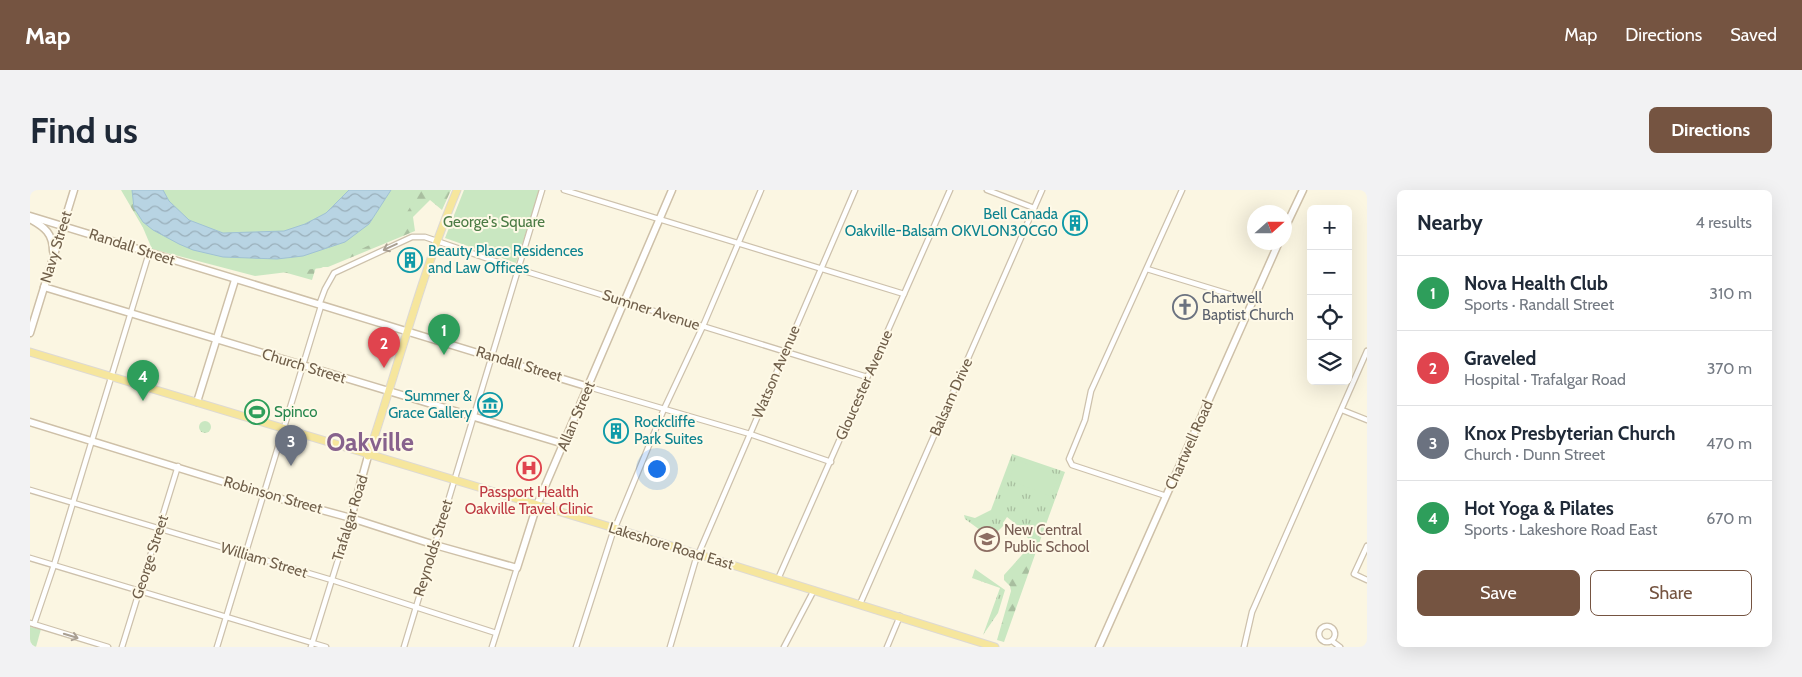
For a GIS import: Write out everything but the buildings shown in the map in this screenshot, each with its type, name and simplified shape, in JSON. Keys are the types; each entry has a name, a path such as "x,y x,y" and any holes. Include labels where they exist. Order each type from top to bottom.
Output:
{"main road":[{"name":"Trafalgar Road","path":"368,456 410,330 436,241 457,190"},
{"name":"Lakeshore Road East","path":"30,352 284,428 368,456 614,528 995,647"}],"street":[{"name":"Navy Street","path":"30,333 74,190"},
{"name":"Reynolds Street","path":"404,647 542,190"},
{"path":"564,190 904,294"},
{"name":"Allan Street","path":"492,647 537,505 672,190"},
{"path":"576,647 614,528 664,409 703,326 761,190"},
{"name":"Watson Avenue","path":"670,647 698,555 855,190"},
{"name":"Gloucester Avenue","path":"778,580 950,190"},
{"path":"987,190 1034,208"},
{"name":"Balsam Drive","path":"860,604 1042,190"},
{"path":"1166,496 1072,465 1069,458 1085,420 1091,391 1182,190"},
{"path":"1292,213 1303,190"},
{"name":"Randall Street","path":"30,217 64,225 149,254 320,306 410,330 750,434 831,462"},
{"path":"30,217 43,226 52,236 53,258"},
{"name":"Sumner Avenue","path":"216,647 325,289 334,273 412,237 425,237 518,269 624,300 867,377"},
{"name":"Chartwell Road","path":"1099,647 1275,250"},
{"path":"108,647 32,624 54,565 110,376 149,254"},
{"path":"1147,269 1252,301"},
{"path":"197,402 235,280"},
{"name":"Church Street","path":"44,287 564,444"},
{"path":"1244,647 1252,612 1367,351"},
{"path":"1342,410 1367,420"},
{"name":"Robinson Street","path":"30,422 178,466 263,494 351,518 435,545 517,568"},
{"name":"Trafalgar Road","path":"312,645 368,456"},
{"name":"George Street","path":"122,647 178,466"},
{"name":"William Street","path":"30,490 331,580 496,633"},
{"path":"1367,546 1354,574 1367,580"},
{"path":"30,558 226,616 312,645 326,647"},
{"path":"784,647 814,590"},
{"path":"887,647 900,616"},
{"path":"1332,641 1340,647"}],"green space":[{"path":"121,190 451,190 442,210 430,200 413,217 415,231 328,267 316,267 312,280 251,263 163,249 142,226"},
{"path":"127,190 421,190 393,234 321,268 255,276 152,249"},
{"name":"George's Square","path":"464,190 540,190 516,263 445,238"},
{"path":"203,421 207,421 211,427 207,433 203,433 199,429 199,425"},
{"path":"1012,454 1065,472 1037,549 1030,546 1028,538 1019,530 1021,528 1007,517 1003,523 1004,525 991,538 965,519 964,515 975,518 991,510"},
{"path":"1016,460 1058,475 1051,496 1009,480"},
{"path":"1030,546 1037,549 1004,642 997,640 1011,591 1010,586 1004,580 1004,575"},
{"path":"975,569 1005,590 998,613 983,635 1000,588 972,578"},
{"path":"30,627 41,629 36,647 30,647"}],"water":[{"path":"132,190 163,190 169,201 189,220 223,233 284,231 305,224 326,213 349,190 391,190 369,224 345,242 303,256 277,259 223,257 193,250 179,244 153,230 143,222 134,208"}],"place":[{"name":"Bell Canada Oakville-Balsam OKVLON30CG0","path":"1075,223"},
{"name":"Beauty Place Residences and Law Offices","path":"410,260"},
{"name":"Chartwell Baptist Church","path":"1185,307"},
{"name":"Nova Health Club","path":"444,355"},
{"name":"Graveled","path":"384,368"},
{"name":"Hot Yoga & Pilates","path":"143,401"},
{"name":"Summer & Grace Gallery","path":"490,405"},
{"name":"Spinco","path":"257,412"},
{"name":"Rockcliffe Park Suites","path":"616,431"},
{"name":"Knox Presbyterian Church","path":"291,466"},
{"name":"Passport Health Oakville Travel Clinic","path":"529,468"},
{"name":"New Central Public School","path":"987,539"}],"district":[{"name":"Oakville","path":"370,442"}]}
